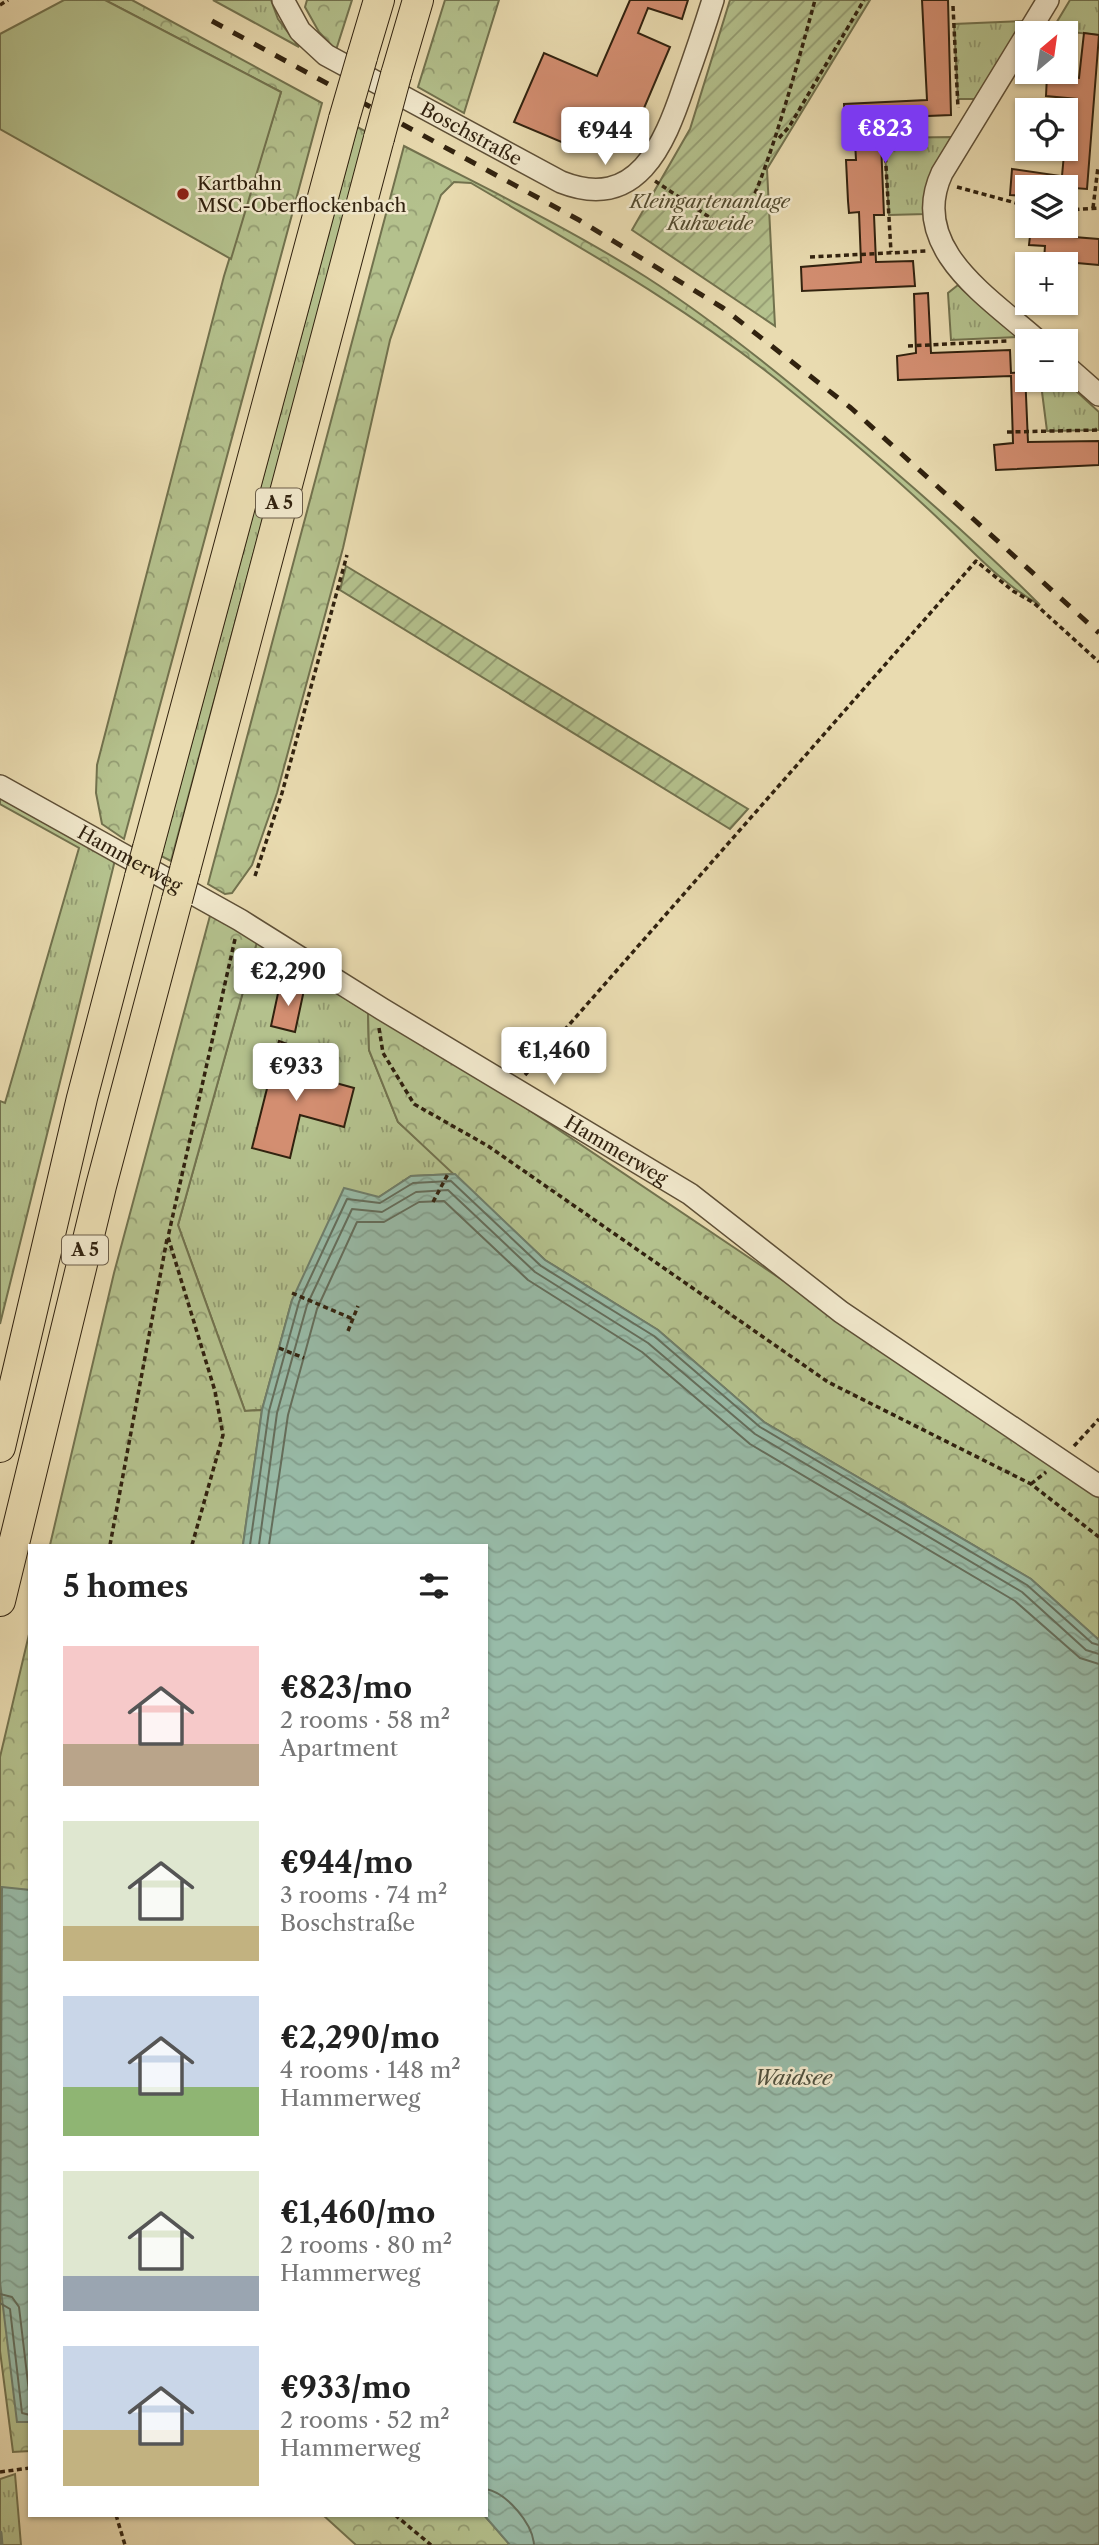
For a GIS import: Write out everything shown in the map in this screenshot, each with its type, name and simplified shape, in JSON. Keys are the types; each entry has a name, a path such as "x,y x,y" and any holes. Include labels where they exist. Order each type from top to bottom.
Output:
{"highway":[{"name":"A 5","path":"0,1447 82,1098 344,120 379,0"},
{"name":"A 5","path":"0,1601 104,1175 418,0"}],"street":[{"name":"Boschstraße","path":"283,0 300,31 326,55 574,187 605,188 618,185 642,171 662,146 713,0"},
{"path":"1036,21 1048,0"},
{"path":"1015,55 939,181 933,215 943,250 964,275 1025,329"},
{"path":"1078,377 1099,395"},
{"name":"Hammerweg","path":"0,786 240,920 382,1009 690,1194 841,1311 1063,1459 1099,1486"}],"path":[{"path":"0,5 8,0"},
{"path":"642,171 659,185 733,230 742,224 761,171 778,139 816,0"},
{"path":"778,139 789,127 864,0"},
{"path":"953,6 958,118"},
{"path":"883,115 891,252"},
{"path":"1093,208 1098,167"},
{"path":"939,181 1015,203"},
{"path":"1078,209 1099,208"},
{"path":"810,257 943,250"},
{"path":"908,346 1015,341"},
{"path":"1007,432 1099,430"},
{"path":"256,876 282,793 347,555"},
{"path":"515,1088 976,561 1013,591 1034,603 1099,662"},
{"path":"110,1544 168,1237 240,920"},
{"path":"382,1009 379,1024 383,1053 414,1104 488,1146 828,1382 1031,1484 1099,1537"},
{"path":"433,1202 449,1172"},
{"path":"168,1237 215,1391 223,1435 192,1544"},
{"path":"292,1293 354,1319"},
{"path":"348,1331 358,1306"},
{"path":"279,1348 304,1358"},
{"path":"1063,1459 1099,1419"},
{"path":"2,2472 28,2468"},
{"path":"117,2517 125,2545"},
{"path":"397,2517 431,2545"}],"green space":[{"name":"Kartbahn MSC-Oberflockenbach","path":"64,0 105,0 281,92 231,259 0,129 0,34"},
{"path":"105,0 132,0 322,103 124,839 102,824 96,793 97,765 224,276 281,92"},
{"path":"213,0 271,0 278,19 299,47"},
{"path":"307,0 352,0 336,50 319,32 305,7"},
{"path":"445,0 499,0 464,113 418,87"},
{"name":"Kleingartenanlage Kuhweide","path":"730,0 870,0 767,169 775,326 632,230 690,129"},
{"path":"1070,0 1099,0 1099,35 1078,33 1078,21 1057,21"},
{"path":"1015,21 1015,35 975,99 958,99 954,24"},
{"path":"357,127 367,132 171,861 161,856"},
{"path":"951,137 936,166 926,214 889,215 884,138"},
{"path":"404,146 587,242 695,310 766,364 888,466 1040,605 1001,578 906,489 830,423 715,333 635,281 471,183 454,182 441,195 390,340 343,548 277,793 252,865 232,893 225,894 208,884"},
{"path":"958,285 1015,337 951,340 948,293"},
{"path":"1042,392 1077,392 1099,412 1099,430 1047,431"},
{"path":"346,566 748,809 730,829 340,590"},
{"path":"0,787 117,852 0,1324 0,1101 5,1103 79,848 0,804"},
{"path":"211,912 507,1095 1046,1457 1099,1498 1099,1640 1031,1579 764,1422 658,1330 545,1260 398,1122 369,1050 368,1013 257,942 178,1225 245,1411 262,1410 243,1544 50,1544 114,1273"},
{"path":"257,941 368,1013 369,1050 398,1122 455,1174 411,1176 379,1197 292,1300 262,1410 245,1411 178,1225"},
{"path":"28,1638 28,2451 13,2452 0,2351 0,1757"},
{"path":"15,2474 21,2545 0,2545 0,2479"},
{"path":"325,2517 486,2517 510,2545 356,2545"}],"water":[{"name":"Waidsee","path":"455,1174 545,1260 658,1330 764,1422 1031,1579 1099,1640 1099,2545 510,2545 486,2517 488,2517 488,1544 243,1544 262,1410 292,1300 344,1188 379,1197 411,1176"},
{"path":"2,1887 28,1890 28,2422 17,2422 0,2282"}],"building":[{"path":"630,0 688,0 682,19 648,8 638,33 670,47 636,127 578,149 514,122 544,53 597,76"},
{"path":"922,0 948,0 951,115 880,118 884,215 874,215 876,262 913,261 915,286 802,291 801,267 861,262 859,212 849,213 848,201 846,160 856,160 854,123 845,123 844,104 927,100"},
{"path":"1084,33 1099,35 1087,189 1078,188 1078,175 1062,175 1063,161 1078,161 1078,98 1046,96 1047,84 1078,84"},
{"path":"1012,169 1054,175 1015,175 1015,195 1010,195"},
{"path":"1030,238 1099,239 1099,265 1078,263 1078,252 1045,252 1045,246 1029,245"},
{"path":"928,293 931,353 1010,350 1011,373 1015,373 1015,392 1026,392 1028,442 1099,441 1099,465 996,470 994,445 1013,443 1011,376 898,380 897,356 916,353 914,294"},
{"path":"280,984 304,990 295,1032 271,1026"},
{"path":"279,1041 301,1049 296,1072 354,1088 344,1127 300,1115 290,1158 252,1148"}],"waterway":[{"path":"0,2533 1,2545"}],"railway":[{"path":"212,21 579,220 723,308 851,408 1099,633"}],"place":[{"name":"Kartbahn MSC-Oberflockenbach","path":"183,194"}]}
